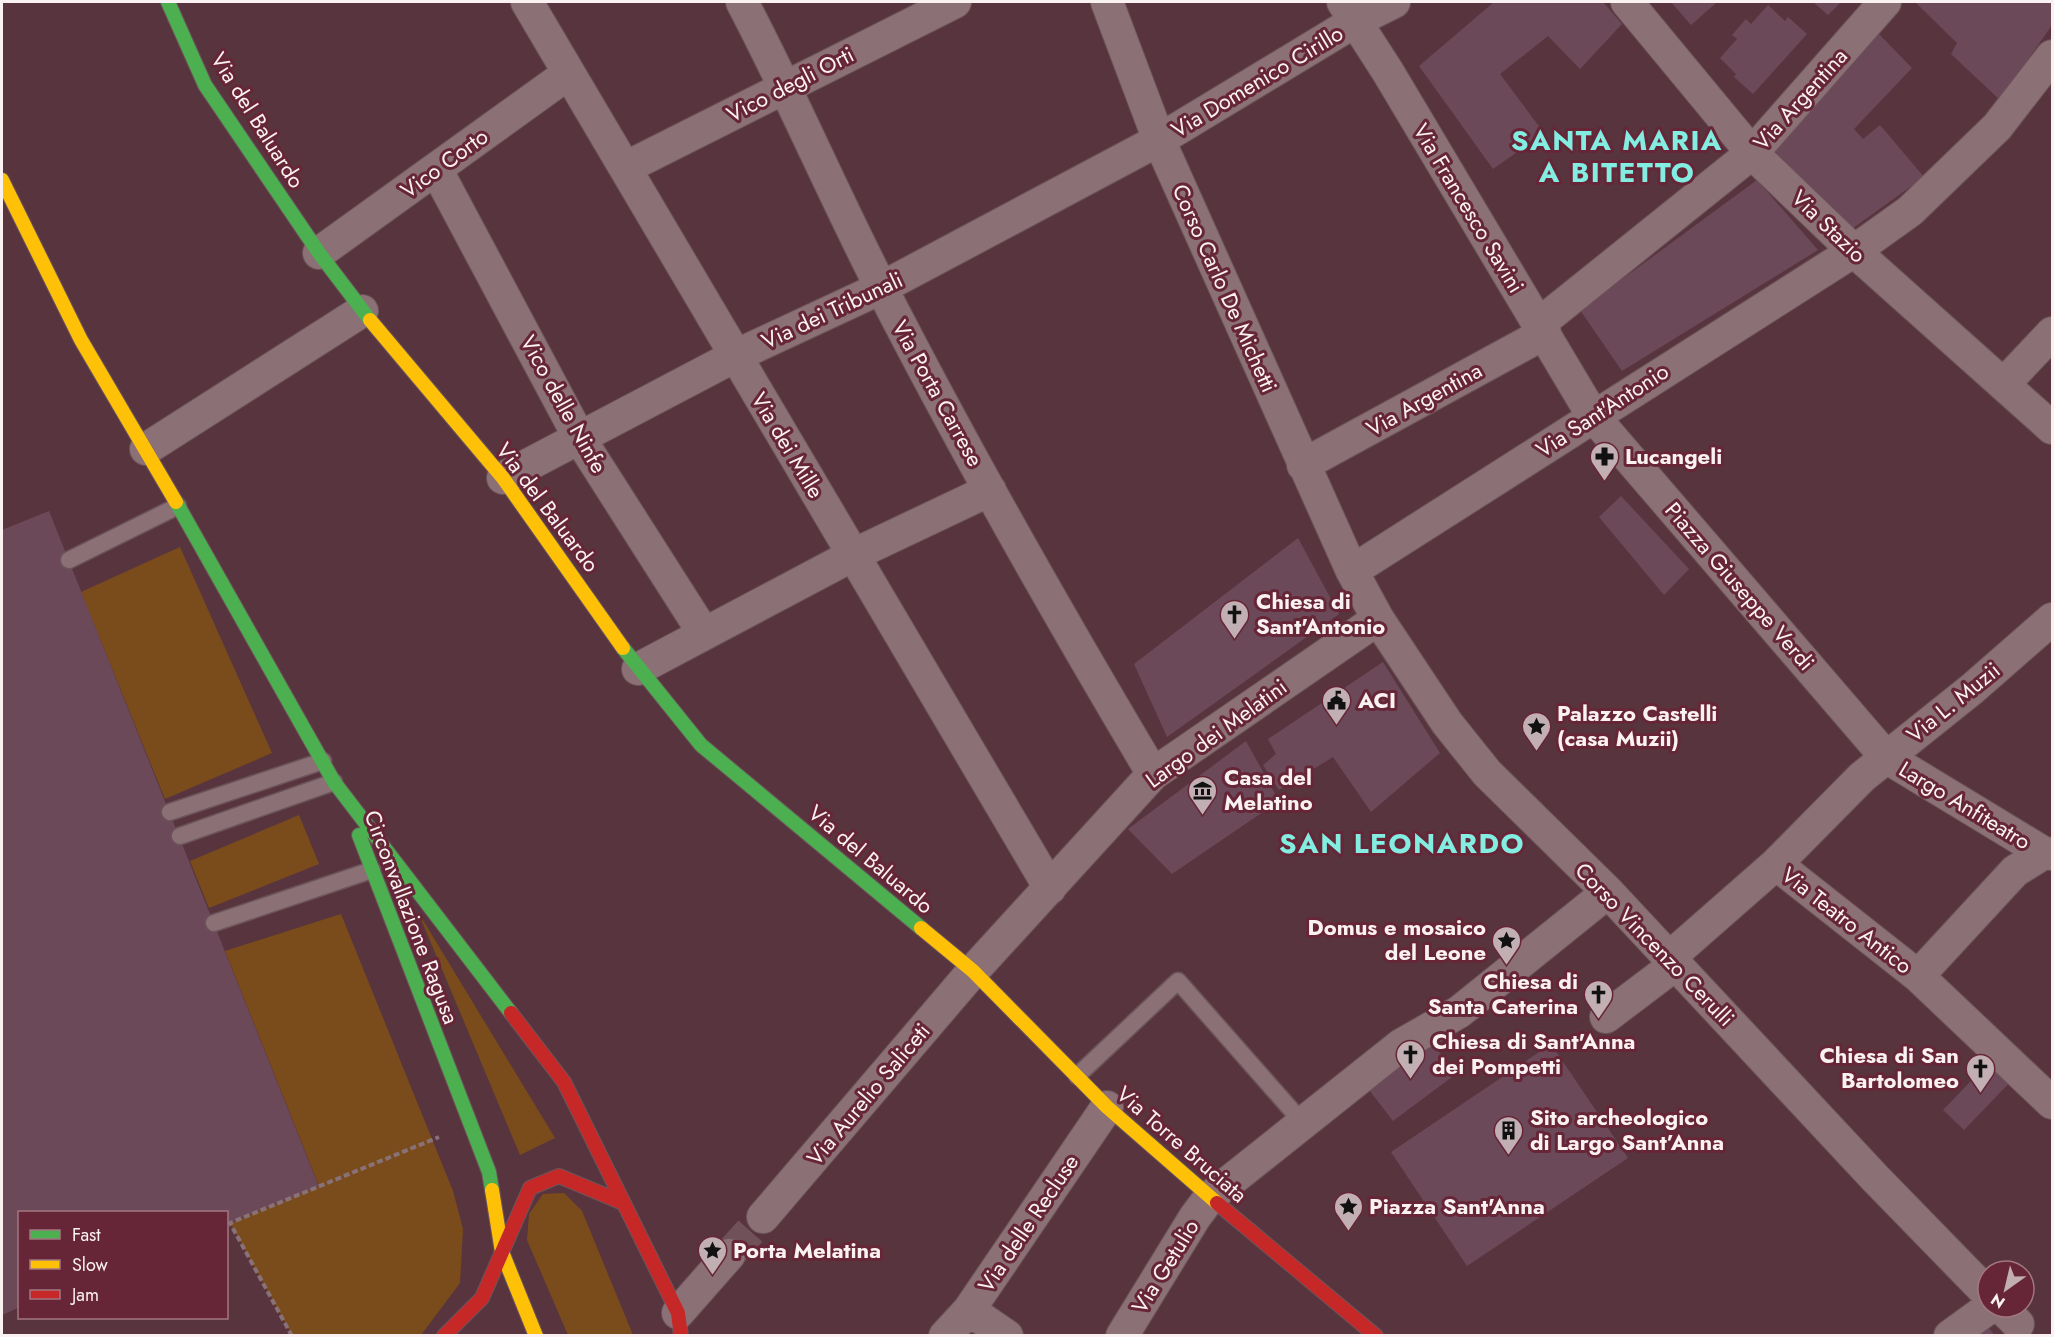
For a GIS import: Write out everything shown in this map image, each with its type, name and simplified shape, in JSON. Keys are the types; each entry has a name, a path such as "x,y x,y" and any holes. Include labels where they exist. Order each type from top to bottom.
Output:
{"street":[{"name":"Via del Baluardo","path":"168,2 206,85 319,253 362,311 503,478 638,669 701,746 973,971"},
{"name":"Via dei Mille","path":"527,2 1050,888"},
{"name":"Via Porta Carrese","path":"742,2 786,86 881,288 1067,629 1153,774"},
{"name":"Vico degli Orti","path":"625,168 786,86 898,14 955,2"},
{"name":"Corso Carlo De Michetti","path":"1107,2 1159,140 1352,571"},
{"name":"Via Domenico Cirillo","path":"1159,140 1349,12 1394,2"},
{"name":"Via Stazio","path":"1627,2 1752,153 1854,251 2052,428"},
{"name":"Via Argentina","path":"1303,465 1542,329 1752,153 1885,2"},
{"name":"Via Francesco Savini","path":"1349,12 1388,72 1593,416"},
{"name":"Via Sant'Antonio","path":"1352,571 1854,251 1910,211 1997,128 2052,56"},
{"name":"Vico Corto","path":"319,253 569,73"},
{"name":"Via dei Tribunali","path":"503,478 735,356 881,288 1159,140"},
{"name":"Vico delle Ninfe","path":"436,169 580,439 703,633"},
{"path":"2,180 81,340 146,448 345,800"},
{"path":"146,448 362,311"},
{"path":"2004,384 2052,333"},
{"name":"Piazza Giuseppe Verdi","path":"1593,416 1886,757"},
{"path":"638,669 853,555 990,490"},
{"name":"Corso Vincenzo Cerulli","path":"1352,571 1378,619 1447,723 1487,773 1608,892 1867,1169 1976,1282"},
{"name":"Largo dei Melatini","path":"973,971 1153,774 1378,619"},
{"name":"Via L. Muzii","path":"1606,1017 1673,960 1776,864 1862,777 1972,689 2052,619"},
{"name":"Largo Anfiteatro","path":"1886,757 2048,853"},
{"name":"Circonvallazione Ragusa","path":"345,800 489,1172 502,1252 536,1335"},
{"name":"Circonvallazione Ragusa","path":"345,800 564,1082 679,1324"},
{"path":"1918,976 2014,871 2048,853"},
{"name":"Via Teatro Antico","path":"1776,864 1918,976 2052,1103"},
{"name":"Via Getulio","path":"1122,1335 1195,1217 1210,1197 1401,1045 1459,1012 1608,892"},
{"name":"Via Torre Bruciata","path":"973,971 1107,1107 1210,1197 1376,1335"},
{"name":"Via Aurelio Saliceti","path":"763,1216 973,971"},
{"name":"Via delle Recluse","path":"945,1335 969,1310 1107,1107"},
{"path":"444,1335 482,1298 530,1188 559,1176 621,1202"},
{"path":"679,1324 729,1255"},
{"path":"969,1310 1007,1335"},
{"path":"1950,1335 1976,1317"}],"lane":[{"path":"69,560 178,506"},
{"path":"170,812 323,761"},
{"path":"180,836 334,782"},
{"path":"214,923 372,870"},
{"path":"1077,1076 1178,981 1304,1123"}],"path":[{"path":"292,1335 230,1223 442,1136"}],"shaded area":[{"path":"180,547 272,753 165,799 81,592"},
{"path":"299,815 319,864 209,908 190,861"},
{"path":"418,912 555,1138 520,1155"},
{"path":"341,914 453,1191 463,1229 460,1283 421,1335 292,1335 230,1223 319,1186 225,951"},
{"path":"564,1193 582,1211 633,1335 568,1335 527,1240 529,1214 543,1194"}],"building":[{"path":"1494,2 1603,2 1622,24 1580,69 1548,36 1500,74 1544,133 1493,169 1419,66"},
{"path":"1671,2 1717,2 1691,25"},
{"path":"1813,2 1841,2 1828,15"},
{"path":"1915,2 2052,2 2052,25 2000,100 1951,54 1957,43"},
{"path":"1768,5 1785,21 1788,17 1807,34 1753,94 1734,77 1736,74 1720,58 1737,39 1732,35 1746,19 1751,24"},
{"path":"1877,32 1912,68 1854,129 1863,139 1880,125 1924,177 1849,231 1774,150"},
{"path":"1757,180 1818,250 1622,371 1580,310"},
{"path":"1621,496 1689,569 1664,595 1599,517"},
{"path":"49,511 319,1187 228,1223 228,1211 18,1211 18,1308 2,1315 2,530"},
{"name":"Chiesa di Sant'Antonio","path":"1298,538 1339,614 1167,737 1134,664"},
{"path":"1383,662 1440,753 1371,812 1333,757 1279,790 1263,765 1276,754 1268,739"},
{"name":"Casa del Melatino","path":"1246,741 1279,801 1172,874 1128,829"},
{"name":"Chiesa di Sant'Anna dei Pompetti","path":"1429,1039 1456,1074 1393,1121 1366,1086"},
{"name":"Sito archeologico di Largo Sant’Anna","path":"1551,1044 1628,1158 1467,1266 1391,1152"},
{"name":"Chiesa di San Bartolomeo","path":"1995,1056 2016,1076 1964,1130 1943,1110"},
{"path":"1985,1323 1995,1336 1970,1336"}],"tunnel":[{"path":"729,1255 763,1217"}],"traffic: fast":[{"path":"168,2 205,85 319,253 370,320"},
{"path":"176,502 334,782 511,1013"},
{"path":"623,648 701,745 921,928"},
{"path":"359,835 489,1172 492,1190"}],"traffic: slow":[{"path":"2,180 81,340 176,502"},
{"path":"370,320 503,478 623,648"},
{"path":"921,928 973,971 1107,1107 1217,1203"},
{"path":"492,1190 502,1252 536,1336"}],"traffic: jam":[{"path":"511,1013 564,1082 678,1313 681,1336"},
{"path":"444,1336 482,1298 530,1188 559,1176 621,1202"},
{"path":"1217,1203 1376,1336"}],"place":[{"name":"Lucangeli","path":"1604,482"},
{"name":"Chiesa di Sant'Antonio","path":"1235,640"},
{"name":"ACI","path":"1337,726"},
{"name":"Palazzo Castelli (casa Muzii)","path":"1536,752"},
{"name":"Casa del Melatino","path":"1203,816"},
{"name":"Domus e mosaico del Leone","path":"1507,966"},
{"name":"Chiesa di Santa Caterina","path":"1599,1020"},
{"name":"Chiesa di Sant'Anna dei Pompetti","path":"1411,1080"},
{"name":"Chiesa di San Bartolomeo","path":"1980,1094"},
{"name":"Sito archeologico di Largo Sant’Anna","path":"1509,1156"},
{"name":"Piazza Sant'Anna","path":"1348,1232"},
{"name":"Porta Melatina","path":"712,1276"}],"district":[{"name":"SANTA MARIA A BITETTO","path":"1617,156"},
{"name":"SAN LEONARDO","path":"1402,843"}]}
